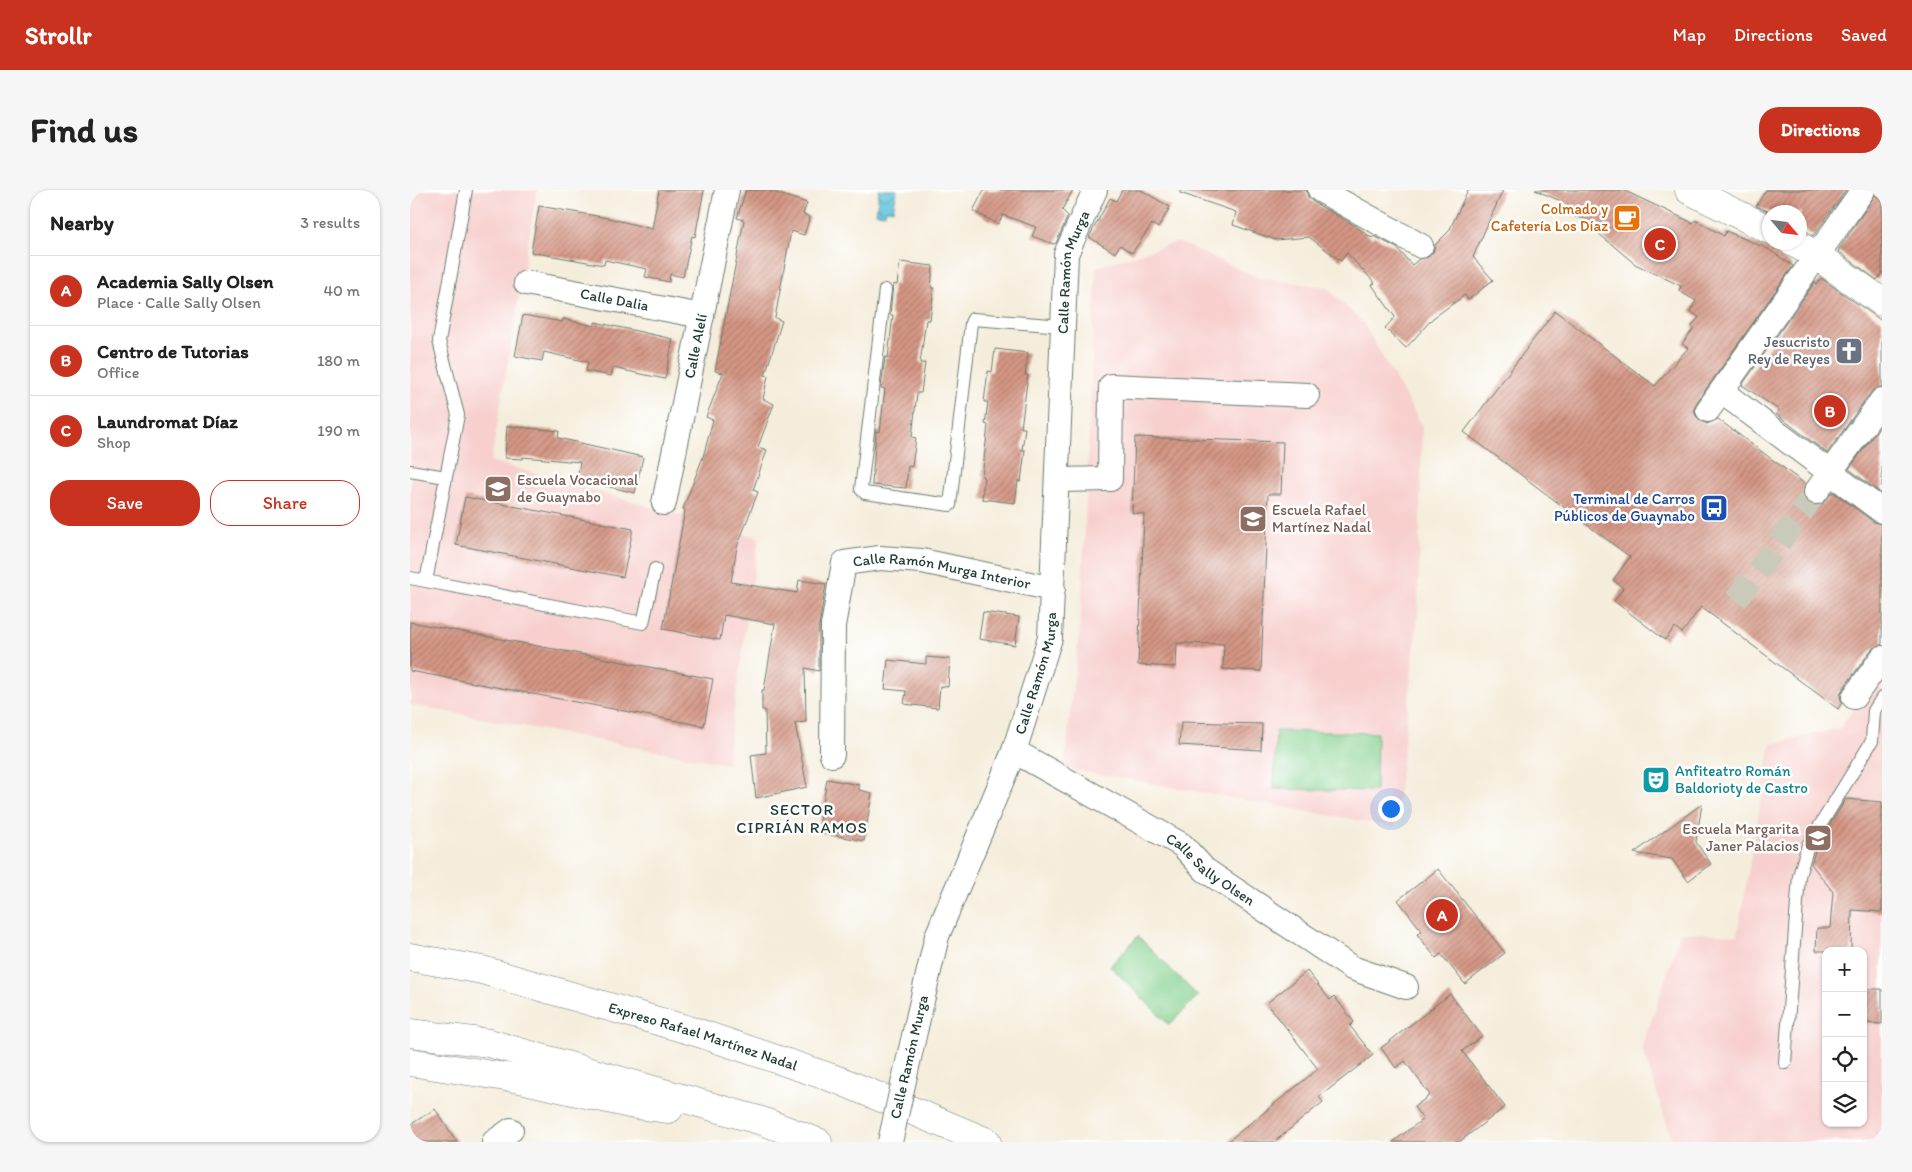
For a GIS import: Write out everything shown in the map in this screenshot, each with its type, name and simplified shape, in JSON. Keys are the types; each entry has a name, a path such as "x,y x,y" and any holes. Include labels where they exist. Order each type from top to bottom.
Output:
{"main road":[{"path":"1689,190 1762,226"},
{"path":"1806,250 1882,302"},
{"name":"Expreso Rafael Martínez Nadal","path":"410,958 482,970 699,1033 841,1081 987,1142"},
{"path":"410,1033 489,1043 762,1121 818,1142"},
{"path":"410,1062 525,1080 630,1104 762,1121"}],"street":[{"name":"Calle Alelí","path":"664,503 727,190"},
{"name":"Calle Ramón Murga","path":"890,1142 937,936 1014,751 1050,638 1066,254 1096,190"},
{"path":"1320,190 1421,246"},
{"path":"1863,190 1715,401 1831,472 1882,511"},
{"name":"Calle Dalia","path":"526,283 702,316"},
{"path":"1057,480 1110,479 1111,386 1307,395"},
{"path":"1816,492 1882,400"},
{"name":"Calle Ramón Murga Interior","path":"832,755 834,626 844,564 880,558 922,561 1053,589"},
{"path":"1854,697 1882,658"},
{"name":"Calle Sally Olsen","path":"1014,751 1182,845 1205,870 1352,968 1406,987"}],"lane":[{"path":"426,582 458,415 439,341 466,190"},
{"path":"885,290 861,489 865,493 950,505 973,319 1063,326"},
{"path":"410,470 446,477"},
{"path":"410,578 643,623 656,569"},
{"path":"1785,1063 1799,876 1808,845 1872,741 1874,711 1882,698"}],"shaded area":[{"name":"Escuela Vocacional de Guaynabo","path":"410,190 537,190 491,461 759,538 726,764 410,705"},
{"name":"Escuela Rafael Martínez Nadal","path":"1178,242 1259,278 1326,287 1363,323 1422,425 1418,614 1395,827 1064,768 1081,616 1096,267"},
{"name":"Escuela Margarita Janer Palacios","path":"1882,671 1882,1142 1673,1142 1642,1048 1681,932 1737,935 1771,744 1840,728"}],"green space":[{"path":"1276,731 1377,733 1376,791 1274,789"},
{"path":"1138,936 1198,996 1169,1025 1110,966"}],"water":[{"path":"879,190 897,190 893,210 886,209 885,214 876,213"}],"building":[{"path":"659,190 704,190 695,237 692,236 683,277 670,274 669,282 645,277 647,269 605,260 604,265 531,252 539,206 608,218 652,229"},
{"path":"746,190 767,190 807,203 803,214 810,217 804,235 791,231 775,318 782,321 765,375 768,376 763,399 774,404 758,447 767,450 753,490 758,492 737,547 731,582 797,593 799,580 826,584 819,626 819,671 805,668 806,722 795,723 807,787 756,798 751,755 766,753 765,710 762,710 762,690 764,690 775,624 724,615 720,640 663,629 685,510 683,509 703,457 713,420 706,417 723,373 715,371 744,220 737,218"},
{"path":"984,190 1073,190 1062,210 1068,216 1056,243 1053,244 1032,236 1036,227 1003,215 998,224 973,211"},
{"path":"1122,190 1141,190 1170,207 1158,228 1152,224 1132,253 1120,245 1115,253 1089,237 1110,198 1116,201"},
{"path":"1180,190 1306,190 1308,197 1313,202 1354,225 1372,238 1374,236 1397,248 1412,265 1419,259 1428,257 1433,252 1435,245 1449,231 1468,190 1503,190 1473,257 1493,280 1468,300 1465,295 1433,318 1406,348 1385,328 1395,317 1372,285 1375,283 1347,253 1341,261 1309,237 1276,240 1233,225 1236,212 1180,193"},
{"name":"Terminal de Carros Públicos de Guaynabo","path":"1535,190 1623,190 1693,223 1695,220 1724,236 1726,231 1762,246 1762,250 1769,250 1793,266 1697,402 1694,409 1696,416 1701,421 1707,424 1718,419 1805,484 1803,497 1808,503 1815,506 1822,504 1833,492 1874,522 1882,524 1882,644 1871,650 1843,689 1840,696 1842,703 1838,709 1701,607 1682,633 1675,627 1665,640 1614,601 1623,588 1613,580 1630,557 1464,432 1555,311 1655,386 1688,348 1682,344 1694,328 1692,326 1699,317 1690,311 1696,301 1679,291 1681,286 1635,264 1592,228 1594,224 1565,210 1568,204"},
{"path":"1766,190 1846,190 1813,236 1807,231 1807,205 1762,205 1762,209 1756,206"},
{"path":"1875,195 1882,200 1882,273 1877,280 1838,251"},
{"path":"900,262 933,266 931,288 934,288 930,320 926,320 920,363 925,363 921,393 917,393 912,437 916,438 912,467 908,466 906,488 872,485 876,431 880,432 885,389 881,388 885,357 888,358 893,315 890,315 893,284 897,285"},
{"path":"1821,278 1882,321 1882,386 1871,392 1827,453 1776,414 1779,410 1742,385 1815,282 1817,284"},
{"path":"523,315 562,322 563,319 595,326 595,322 673,339 665,379 613,368 611,376 586,371 588,362 544,352 542,361 515,356"},
{"path":"995,349 1028,353 1025,375 1028,375 1021,428 1025,428 1022,450 1025,450 1021,482 1018,481 1015,503 982,499 984,477 982,477 988,425 985,424 988,402 984,402 988,371 992,372"},
{"path":"1882,424 1882,494 1849,469"},
{"path":"507,426 559,431 558,438 643,457 635,493 577,479 580,462 523,457 523,459 505,458"},
{"path":"1135,437 1283,442 1281,494 1268,494 1261,671 1223,669 1224,644 1177,643 1176,667 1138,665 1144,514 1132,513"},
{"path":"465,497 633,529 623,577 456,545"},
{"path":"983,612 1019,617 1015,645 979,639"},
{"path":"410,622 713,679 704,726 410,671"},
{"path":"926,657 950,659 948,687 940,686 938,708 904,704 906,691 885,689 888,660 926,664"},
{"path":"1181,722 1262,724 1261,750 1179,745"},
{"path":"827,779 859,785 859,790 872,793 864,841 818,832"},
{"path":"1846,799 1882,802 1882,912 1852,910 1851,947 1822,947 1822,951 1816,951 1817,928 1830,928 1833,892 1811,864 1816,848"},
{"path":"1702,804 1696,842 1711,864 1688,881 1672,859 1634,853"},
{"path":"1438,869 1505,953 1465,984 1441,954 1436,958 1417,934 1422,931 1398,900"},
{"path":"1307,971 1330,1000 1334,996 1354,1022 1350,1026 1373,1055 1319,1097 1323,1102 1274,1142 1227,1142 1318,1069 1267,1003"},
{"path":"1867,989 1882,989 1882,1024 1867,1023"},
{"path":"1450,994 1482,1036 1462,1051 1505,1107 1459,1142 1393,1142 1423,1119 1414,1107 1430,1095 1405,1061 1396,1068 1381,1048"},
{"path":"435,1109 457,1142 415,1142 410,1134 410,1125"}],"tunnel":[{"path":"1736,600 1816,492"}],"place":[{"name":"Colmado y Cafetería Los Díaz","path":"1627,218"},
{"name":"Laundromat Díaz","path":"1660,244"},
{"name":"Jesucristo Rey de Reyes","path":"1849,351"},
{"name":"Centro de Tutorias","path":"1830,411"},
{"name":"Escuela Vocacional de Guaynabo","path":"498,489"},
{"name":"Terminal de Carros Públicos de Guaynabo","path":"1714,508"},
{"name":"Escuela Rafael Martínez Nadal","path":"1253,519"},
{"name":"Anfiteatro Román Baldorioty de Castro","path":"1656,780"},
{"name":"Escuela Margarita Janer Palacios","path":"1818,838"},
{"name":"Academia Sally Olsen","path":"1442,915"}],"district":[{"name":"SECTOR CIPRIÁN RAMOS","path":"802,818"}]}
